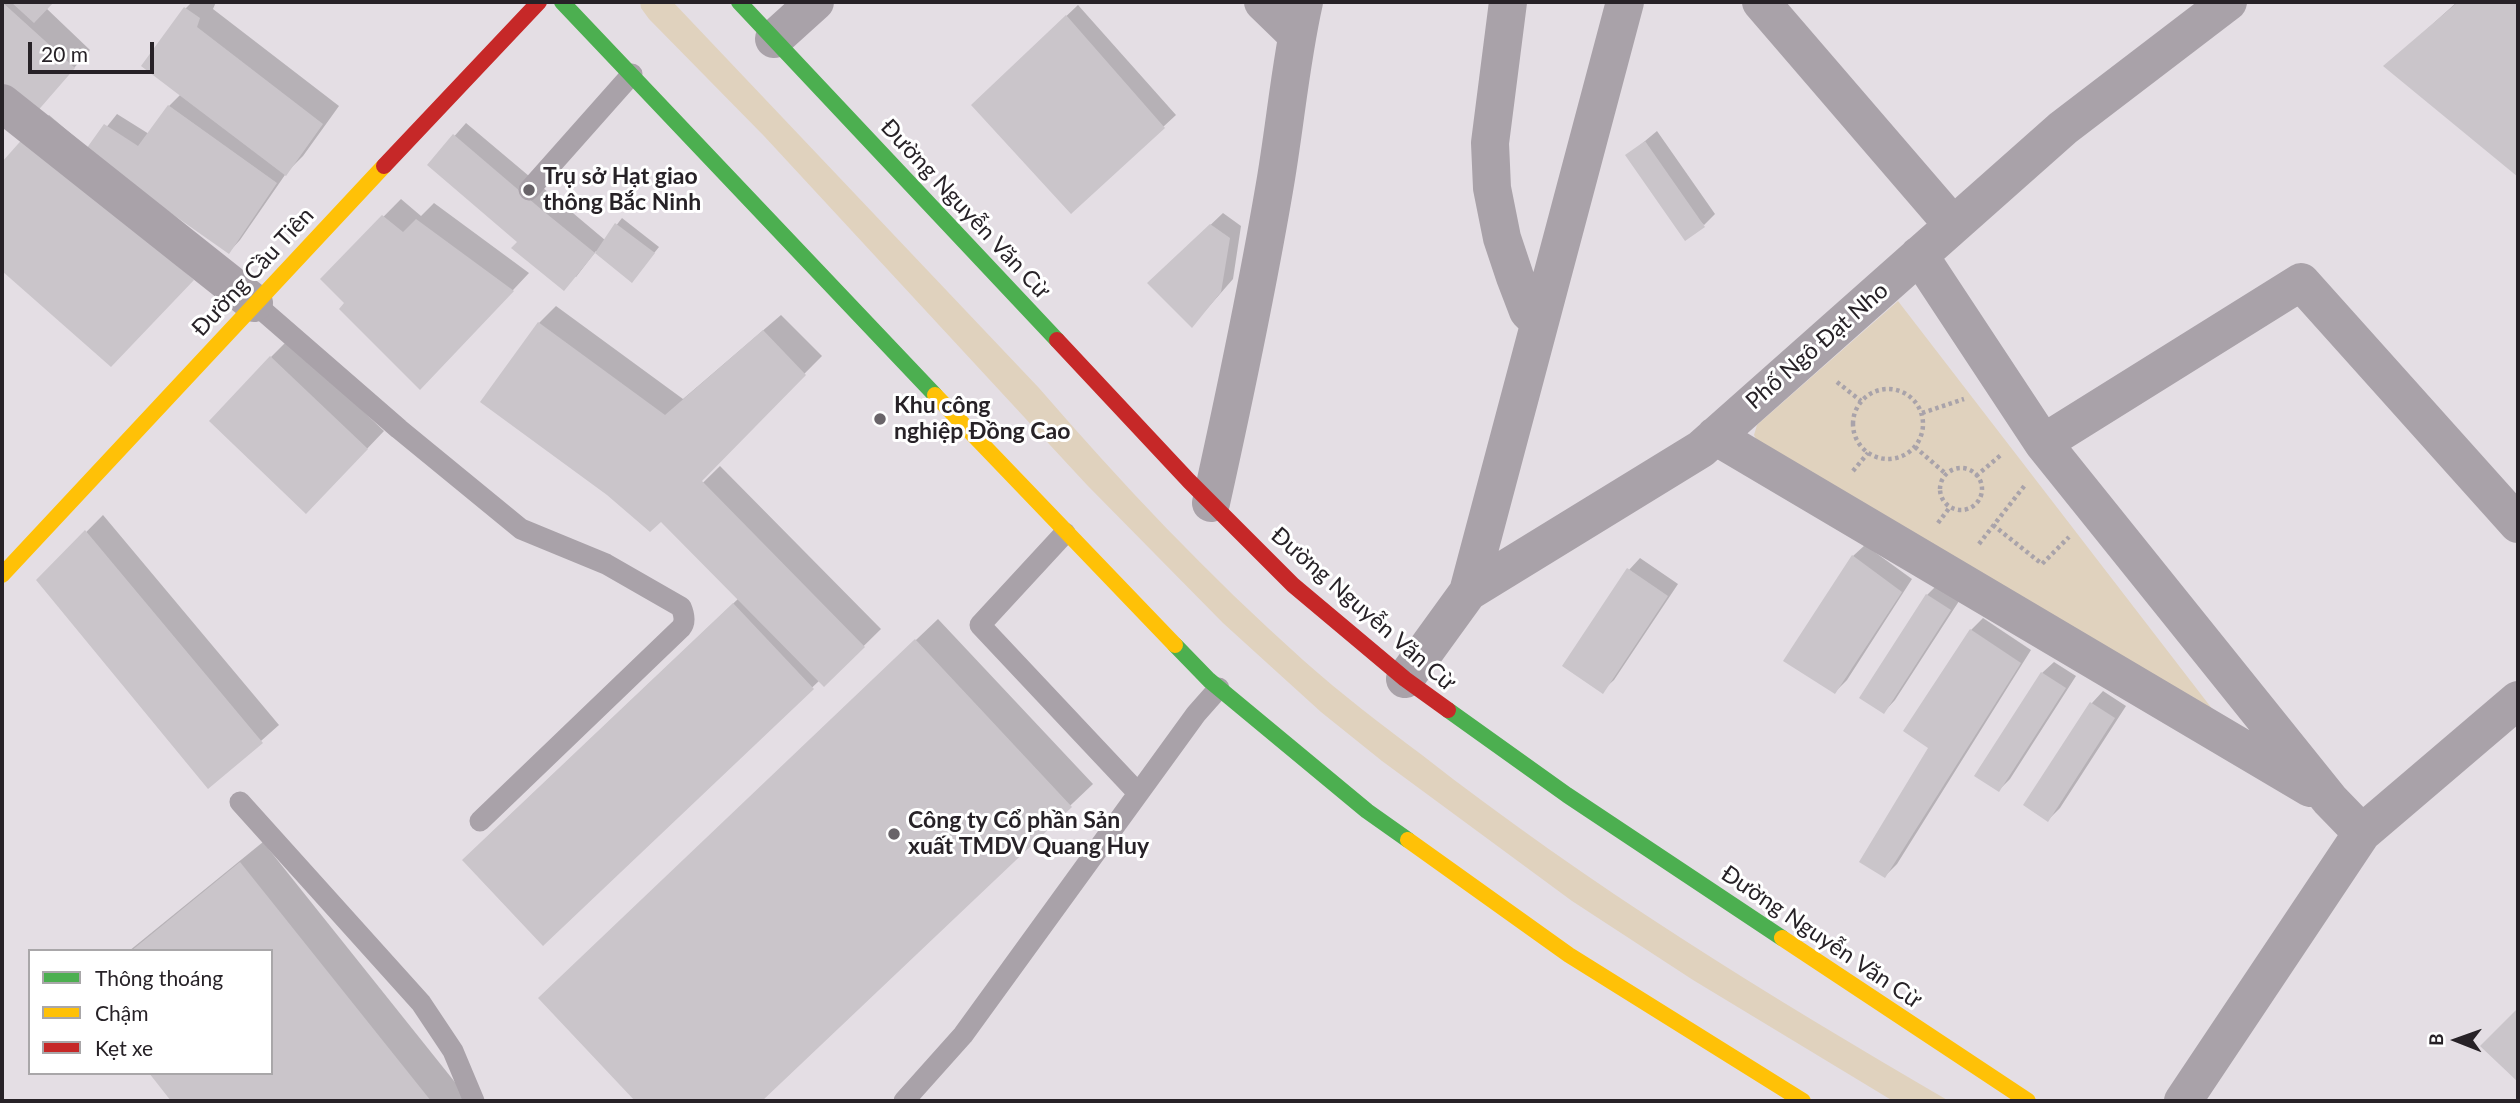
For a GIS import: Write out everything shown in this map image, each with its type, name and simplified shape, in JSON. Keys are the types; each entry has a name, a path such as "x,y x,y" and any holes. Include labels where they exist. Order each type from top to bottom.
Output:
{"main road":[{"name":"Đường Cầu Tiên","path":"2,576 254,303 539,2"},
{"path":"562,2 1065,533 1219,688 1367,811 1569,955 1797,1100"},
{"name":"Đường Nguyễn Văn Cừ","path":"739,2 1211,503 1293,585 1405,679 1567,795 2028,1101"}],"street":[{"path":"775,39 815,2"},
{"path":"1211,503 1272,203 1301,18 1263,2"},
{"path":"1508,2 1490,143 1492,188 1502,238 1515,277 1528,311 1539,322"},
{"path":"1468,592 1625,2"},
{"path":"1761,2 1953,225"},
{"name":"Phố Ngô Đạt Nho","path":"1405,679 1468,592 1701,449 2063,128 2228,2"},
{"path":"2,103 254,303"},
{"path":"1919,255 2043,443 2330,800 2362,833"},
{"path":"2043,443 2301,282 2518,524"},
{"path":"1715,436 2330,800"},
{"path":"2183,1101 2362,833 2518,700"}],"lane":[{"path":"529,190 632,74"},
{"path":"254,303 399,429 521,529 631,576 681,607 685,615 684,625 480,821"},
{"path":"1065,533 980,625 1138,793"},
{"path":"904,1101 963,1035 1196,714 1219,688"},
{"path":"240,802 421,1003 453,1051 474,1101"}],"path":[{"path":"1833,379 1861,401"},
{"path":"1896,389 1907,394 1916,402 1922,413 1921,437 1915,447 1894,459 1882,460 1871,456 1861,448 1853,428 1853,418 1861,401 1877,390 1896,389"},
{"path":"1922,413 1964,399"},
{"path":"1915,447 1946,474"},
{"path":"1976,476 2005,451"},
{"path":"1956,468 1963,468 1976,476 1981,486 1979,499 1970,508 1956,510 1941,497 1941,482 1946,474 1956,468"},
{"path":"1978,545 2028,481"},
{"path":"1993,526 2042,564 2071,535"}],"shaded area":[{"path":"640,2 673,2 1039,388 1166,528 1268,628 1332,685 1485,803 1614,894 1746,979 1949,1101 1893,1101 1693,980 1572,901 1382,761 1321,712 1223,623 1087,485 764,136 649,19"},
{"path":"1898,301 2230,732 1760,447 1754,435 1757,425"}],"building":[{"path":"2,2 75,68 35,114 2,85"},
{"path":"11,2 54,2 34,23"},
{"path":"2458,2 2518,2 2518,177 2383,66"},
{"path":"184,7 200,18 197,27 323,124 286,176 141,66"},
{"path":"1066,15 1165,128 1071,214 971,105"},
{"path":"168,105 277,183 229,254 84,152 104,124 138,146"},
{"path":"453,134 595,253 564,291 511,248 517,242 427,165"},
{"path":"26,135 194,280 111,367 2,271 2,162"},
{"path":"1645,141 1705,227 1685,241 1625,155"},
{"path":"382,215 403,232 416,219 514,291 420,390 339,309 344,303 320,279"},
{"path":"615,223 655,253 632,283 595,253"},
{"path":"1210,224 1230,238 1221,292 1192,328 1147,283"},
{"path":"538,322 665,415 763,330 806,375 702,481 865,647 824,687 661,522 650,532 607,495 480,402"},
{"path":"270,356 368,449 306,514 209,421"},
{"path":"85,530 263,743 208,789 36,580"},
{"path":"1852,555 1902,592 1835,694 1783,661"},
{"path":"1627,568 1668,596 1603,694 1562,666"},
{"path":"1926,594 1951,610 1884,714 1859,698"},
{"path":"733,603 814,689 543,946 462,860"},
{"path":"1970,629 2021,663 1885,878 1859,862 1928,748 1903,731"},
{"path":"915,639 1072,807 762,1101 635,1101 538,998"},
{"path":"2041,672 2066,688 1999,792 1974,776"},
{"path":"2090,702 2115,718 2048,822 2023,805"},
{"path":"240,862 431,1101 171,1101 151,1075 273,1075 273,949 133,949"},
{"path":"2518,1008 2518,1082 2480,1046"}],"traffic: fast":[{"path":"562,2 935,395"},
{"path":"739,2 1057,340"},
{"path":"1175,645 1209,680 1367,811 1408,840"},
{"path":"1448,710 1567,795 1782,938"}],"traffic: slow":[{"path":"2,575 384,166"},
{"path":"935,395 1175,645"},
{"path":"1408,840 1569,955 1803,1101"},
{"path":"1782,938 2028,1101"}],"traffic: jam":[{"path":"384,166 539,2"},
{"path":"1057,340 1189,481 1293,585 1405,679 1448,710"}],"place":[{"name":"Trụ sở Hạt giao thông Bắc Ninh","path":"529,190"},
{"name":"Khu công nghiệp Đồng Cao","path":"880,419"},
{"name":"Công ty Cổ phần Sản xuất TMDV Quang Huy","path":"894,834"}]}
